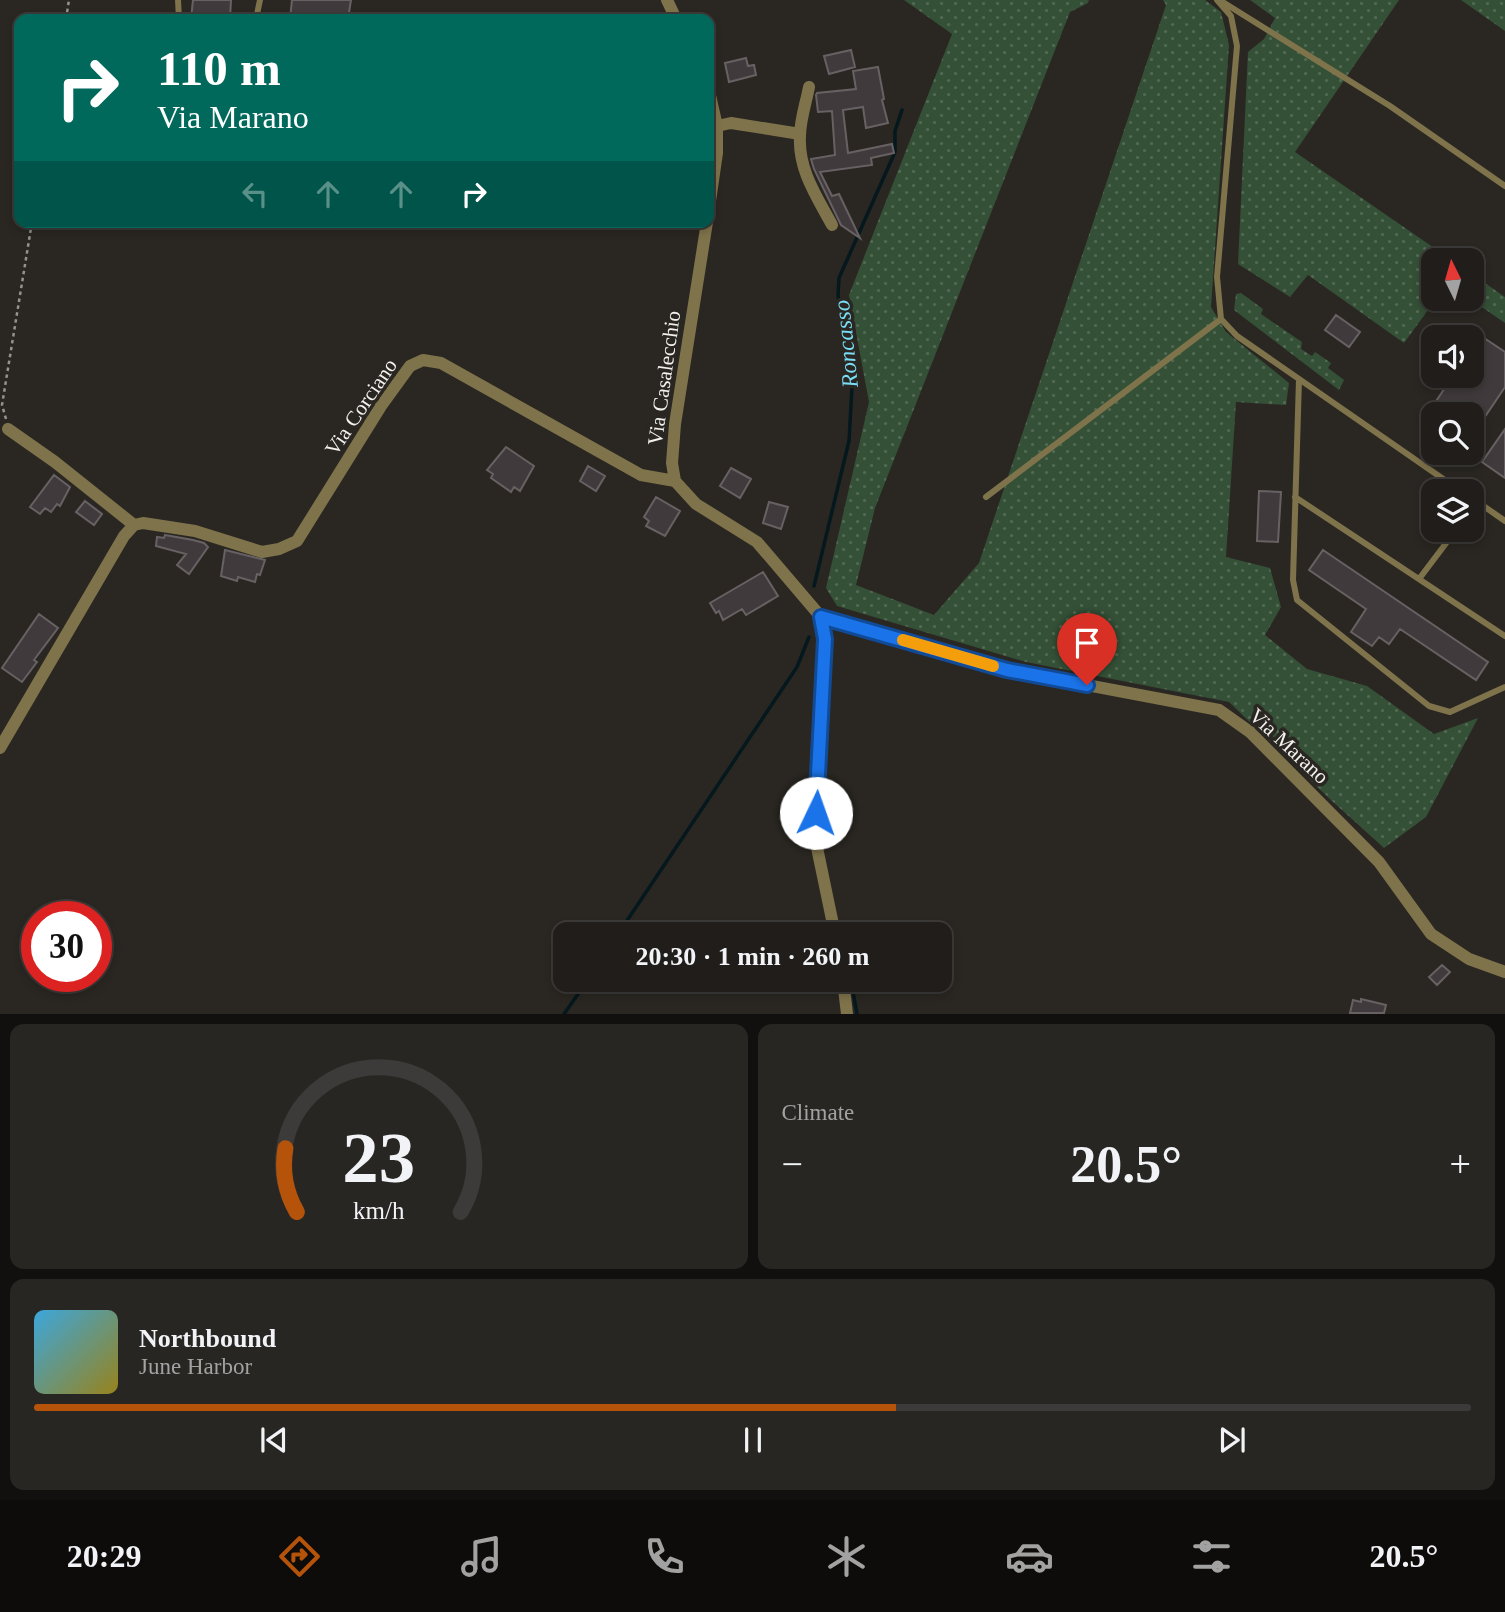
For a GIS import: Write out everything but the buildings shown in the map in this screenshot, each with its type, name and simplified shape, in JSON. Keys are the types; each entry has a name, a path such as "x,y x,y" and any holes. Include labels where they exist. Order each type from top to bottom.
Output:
{"street":[{"path":"809,87 800,134 800,153 807,179 832,225"},
{"path":"714,112 717,125 714,174"},
{"path":"717,125 731,123 800,134"},
{"name":"Via Casalecchio","path":"675,481 672,463 675,425 706,228"},
{"name":"Via Corciano","path":"134,525 143,523 195,531 262,552 279,549 297,541 381,406 410,366 423,360 441,363 641,475 675,481"},
{"path":"0,748 124,536 134,525 55,462 8,429"},
{"path":"675,481 696,504 757,542 821,617 825,639 815,838 832,922"},
{"name":"Via Marano","path":"821,617 1007,670 1219,710 1250,732 1379,862 1432,934 1469,959 1505,972"},
{"path":"844,992 847,1013"}],"lane":[{"path":"1218,0 1390,106 1505,186"},
{"path":"1218,0 1231,16 1237,46 1217,277 1221,319 1237,335 1443,479"},
{"path":"986,497 1221,319"},
{"path":"1299,379 1293,580 1297,600 1429,706 1450,712 1505,687"},
{"path":"1296,497 1505,636"},
{"path":"1484,507 1505,521"},
{"path":"1419,579 1447,542"}],"path":[{"path":"8,429 2,405 31,228"}],"green space":[{"path":"904,0 1089,0 1070,12 875,508 856,585 934,615 979,563 1166,5 1163,0 1205,0 1221,12 1229,45 1211,307 1226,332 1289,383 1286,405 1236,402 1226,557 1270,568 1281,607 1265,635 1307,669 1367,686 1434,734 1478,718 1426,817 1384,848 1229,702 1026,662 837,606 826,588 869,402 849,295 952,34"},
{"path":"1250,0 1399,0 1295,152 1434,248 1421,248 1421,312 1427,312 1404,343 1308,275 1290,297 1238,264 1248,52 1264,39 1275,18"},
{"path":"1461,0 1505,0 1505,31"},
{"path":"1484,282 1505,297 1505,323 1484,309"},
{"path":"1241,293 1263,309 1261,314 1302,342 1301,349 1312,356 1315,352 1331,363 1328,368 1344,380 1339,390 1234,310 1236,294"}],"waterway":[{"name":"Roncasso","path":"814,586 849,441 853,369 838,296 839,278 895,152 895,131 902,110"},
{"name":"Roncasso","path":"626,922 797,667 809,637"},
{"name":"Roncasso","path":"564,1014 580,992"},
{"name":"Roncasso","path":"853,992 857,1014"}],"slow traffic":[{"path":"903,640 993,666"}],"route":[{"path":"816,813 825,639 821,617 1007,670 1087,685"}]}
